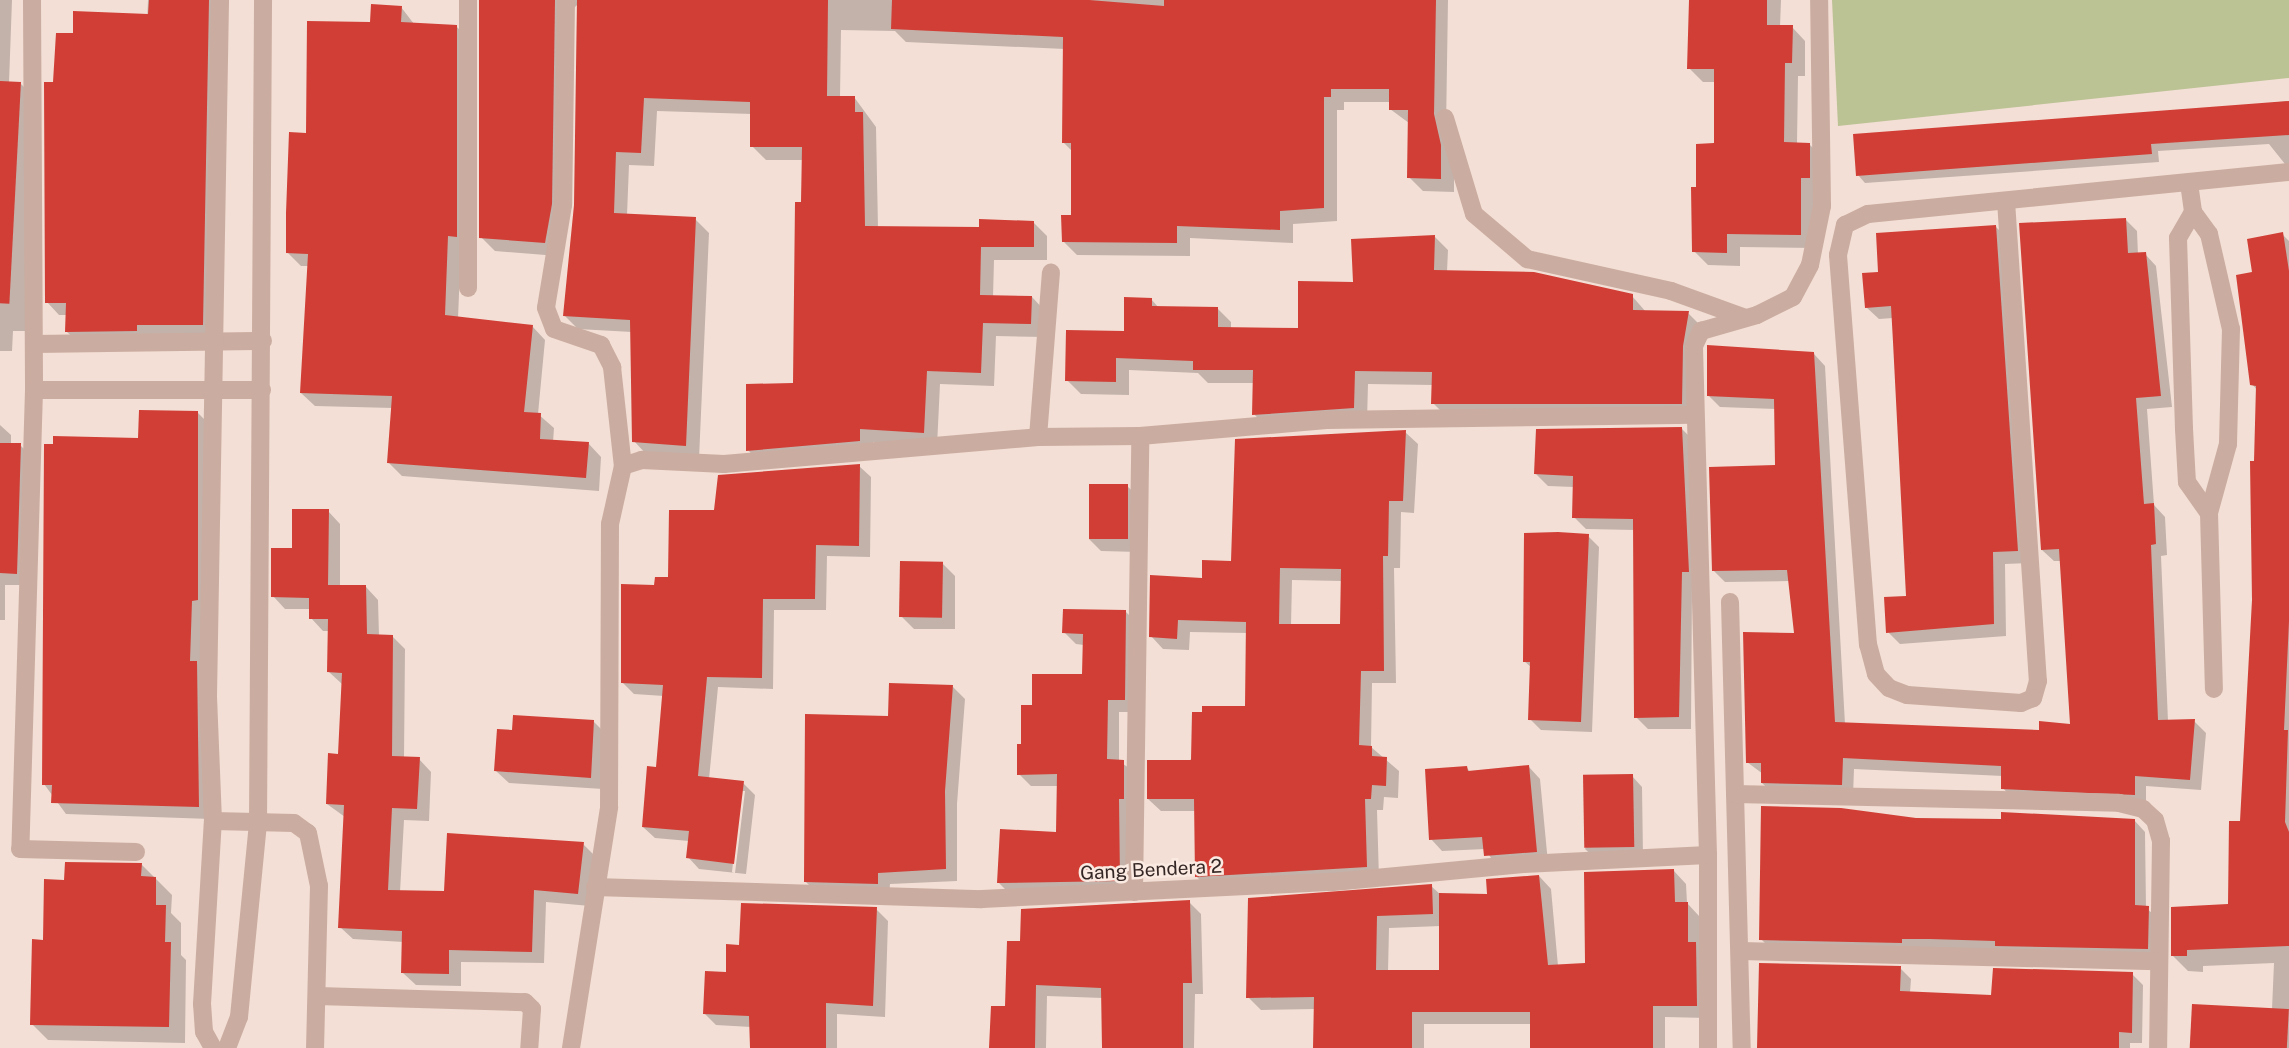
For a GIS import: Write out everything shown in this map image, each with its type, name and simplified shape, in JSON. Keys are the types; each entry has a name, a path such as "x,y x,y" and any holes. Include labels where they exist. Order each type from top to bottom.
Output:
{"street":[{"path":"32,0 34,390 20,849 136,852"},
{"path":"213,1048 204,1032 202,1004 213,821 208,696 220,0"},
{"path":"227,1048 239,1017 258,824 263,0"},
{"path":"468,0 468,288"},
{"path":"566,0 563,205 546,308 554,329 601,345 612,367 623,466 610,524 612,738 609,807 571,1048"},
{"path":"1708,1048 1708,855 1693,415 1694,346 1700,331 1747,318 1793,297 1810,265 1822,205 1819,0"},
{"path":"1445,118 1474,214 1527,259 1671,291 1747,318"},
{"path":"2006,201 2038,681 2033,698 2021,703 1907,695 1889,688 1877,674 1868,645 1838,255 1845,225 1868,214 2289,172"},
{"path":"2189,183 2193,212 2209,233 2231,329 2228,444 2209,513 2214,689"},
{"path":"2193,212 2178,237 2184,429 2188,482 2209,513"},
{"path":"1038,437 1051,273"},
{"path":"34,344 216,344 263,341"},
{"path":"34,390 262,390"},
{"path":"623,466 642,460 724,464 1038,437 1140,436 1326,420 1693,415"},
{"path":"1134,892 1140,436"},
{"path":"1730,602 1742,1048"},
{"path":"1735,794 2119,803 2143,809 2155,820 2161,841 2157,961 2158,1048"},
{"path":"213,821 294,823 308,834 319,886 315,1048"},
{"name":"Gang Bendera 2","path":"595,887 982,899 1134,892 1708,855"},
{"path":"1741,951 2157,961"},
{"path":"318,996 526,1002 532,1009 529,1048"}],"green space":[{"path":"1832,0 2289,0 2289,78 1838,126"}],"building":[{"path":"149,0 209,0 203,325 137,325 137,331 65,332 66,303 45,303 44,82 53,82 56,33 73,33 73,11 148,14"},
{"path":"479,0 555,0 552,204 545,243 479,238"},
{"path":"577,0 828,0 827,96 855,96 855,112 863,112 865,226 979,227 979,219 1034,221 1034,247 981,247 980,295 1032,296 1031,324 983,323 981,373 927,371 924,433 860,429 860,441 746,451 746,384 793,383 795,202 801,202 802,147 750,147 750,102 644,98 641,153 616,152 614,213 696,217 686,446 632,442 630,320 563,316 574,205"},
{"path":"892,0 1089,0 1164,6 1164,0 1436,0 1434,114 1441,145 1441,179 1407,178 1408,110 1389,110 1389,89 1331,89 1331,97 1324,97 1324,208 1280,211 1280,230 1177,226 1177,243 1062,242 1061,215 1071,215 1071,143 1062,143 1063,37 891,29"},
{"path":"1689,0 1767,0 1767,25 1793,25 1792,63 1785,63 1784,142 1810,143 1810,178 1801,178 1801,235 1727,234 1727,253 1692,252 1691,187 1696,187 1696,144 1714,143 1714,69 1687,69"},
{"path":"371,4 402,6 401,22 457,25 457,237 448,236 445,315 533,325 524,412 541,413 540,439 589,442 586,478 387,463 392,396 300,393 308,254 286,253 286,213 289,132 306,133 307,21 370,22"},
{"path":"0,81 21,82 9,304 0,303"},
{"path":"2289,101 2289,135 2151,144 2152,154 1856,176 1853,134"},
{"path":"2126,218 2128,253 2146,252 2161,396 2136,398 2144,504 2154,503 2156,544 2151,545 2158,720 2195,719 2190,780 2135,776 2135,795 2001,789 2001,766 1843,758 1842,785 1761,783 1761,763 1746,763 1743,632 1794,633 1787,570 1712,571 1709,467 1775,465 1774,399 1707,396 1707,345 1814,352 1835,722 2039,730 2039,721 2070,724 2059,549 2041,550 2019,223"},
{"path":"1996,225 2018,551 1993,552 1994,624 1886,633 1884,597 1906,596 1891,306 1865,308 1862,273 1878,272 1876,233"},
{"path":"2283,232 2289,271 2289,621 2284,730 2288,730 2285,822 2289,832 2289,946 2187,950 2187,956 2171,956 2171,907 2228,904 2229,821 2240,821 2252,600 2250,461 2254,461 2256,386 2250,385 2236,275 2252,272 2247,239"},
{"path":"1435,235 1434,270 1534,272 1633,294 1633,310 1689,311 1683,346 1682,404 1431,404 1432,372 1355,371 1354,408 1252,415 1253,370 1193,370 1193,361 1116,358 1116,382 1065,381 1066,330 1124,331 1124,297 1152,298 1152,306 1218,307 1218,327 1298,328 1298,281 1353,282 1351,239"},
{"path":"139,410 198,411 198,600 192,601 190,661 197,661 199,807 51,803 52,785 42,785 44,444 53,444 53,436 138,438"},
{"path":"1682,427 1689,572 1682,572 1679,717 1634,718 1633,519 1572,518 1573,476 1534,474 1536,429"},
{"path":"1406,430 1403,501 1389,501 1388,556 1383,556 1384,671 1361,671 1359,745 1372,746 1372,756 1387,757 1386,786 1372,785 1371,799 1365,799 1367,867 1195,877 1194,799 1147,799 1147,760 1191,760 1192,712 1202,712 1202,706 1245,706 1246,622 1178,620 1177,639 1149,637 1150,575 1202,578 1202,560 1231,561 1235,439","holes":["1280,568 1341,569 1340,624 1279,624"]},
{"path":"0,443 21,443 17,574 0,573"},
{"path":"860,464 859,546 816,545 815,599 763,599 762,678 707,677 698,776 744,781 734,864 686,858 689,831 642,827 647,766 656,767 663,685 621,683 621,584 654,585 655,577 668,577 669,510 714,510 718,475"},
{"path":"1089,484 1128,484 1128,539 1089,539"},
{"path":"292,509 329,509 328,585 366,585 367,634 393,635 392,756 420,757 417,809 392,808 388,890 444,891 447,833 584,842 578,894 534,890 532,952 449,950 449,974 401,973 402,931 338,928 344,805 326,804 328,753 338,754 342,673 327,672 328,619 309,619 309,598 271,597 271,548 292,548"},
{"path":"1524,533 1589,534 1581,722 1528,720 1530,662 1523,662"},
{"path":"900,561 943,562 942,618 899,617"},
{"path":"1063,609 1126,610 1125,700 1108,700 1107,759 1124,760 1124,799 1119,799 1120,881 997,883 1000,829 1056,832 1057,774 1017,775 1017,744 1021,744 1021,705 1032,705 1032,674 1082,674 1083,634 1062,633"},
{"path":"889,683 953,685 945,791 946,869 878,873 878,884 804,882 805,714 888,716"},
{"path":"513,715 594,720 591,778 494,771 497,729 512,730"},
{"path":"1529,765 1537,852 1484,856 1482,837 1429,840 1425,769 1467,766 1468,771"},
{"path":"1633,774 1634,847 1584,848 1583,775"},
{"path":"1761,806 1841,808 1916,818 2001,819 2001,812 2135,819 2135,905 2149,906 2148,949 1995,946 1995,941 1930,939 1902,939 1902,943 1759,940"},
{"path":"65,862 142,863 141,876 156,877 156,905 166,905 165,942 171,942 169,1027 30,1025 32,939 43,940 44,879 64,880"},
{"path":"1674,869 1675,902 1688,902 1688,942 1696,942 1697,1006 1653,1006 1653,1048 1530,1048 1530,1012 1412,1012 1412,1048 1313,1048 1314,997 1246,998 1248,898 1432,884 1433,914 1377,916 1376,970 1439,970 1439,893 1487,894 1486,879 1539,875 1548,965 1585,963 1584,872"},
{"path":"1190,900 1192,983 1183,983 1183,1048 1102,1048 1101,988 1036,985 1035,1048 989,1048 991,1006 1005,1006 1007,941 1020,941 1021,909"},
{"path":"741,903 877,907 873,1006 826,1003 826,1048 750,1048 749,1016 703,1014 705,971 726,972 726,944 739,945"},
{"path":"1759,963 1901,966 1900,991 1991,995 1993,968 2133,972 2132,1033 2119,1032 2119,1048 1757,1048"},
{"path":"2192,1004 2289,1009 2287,1048 2190,1048"}]}
